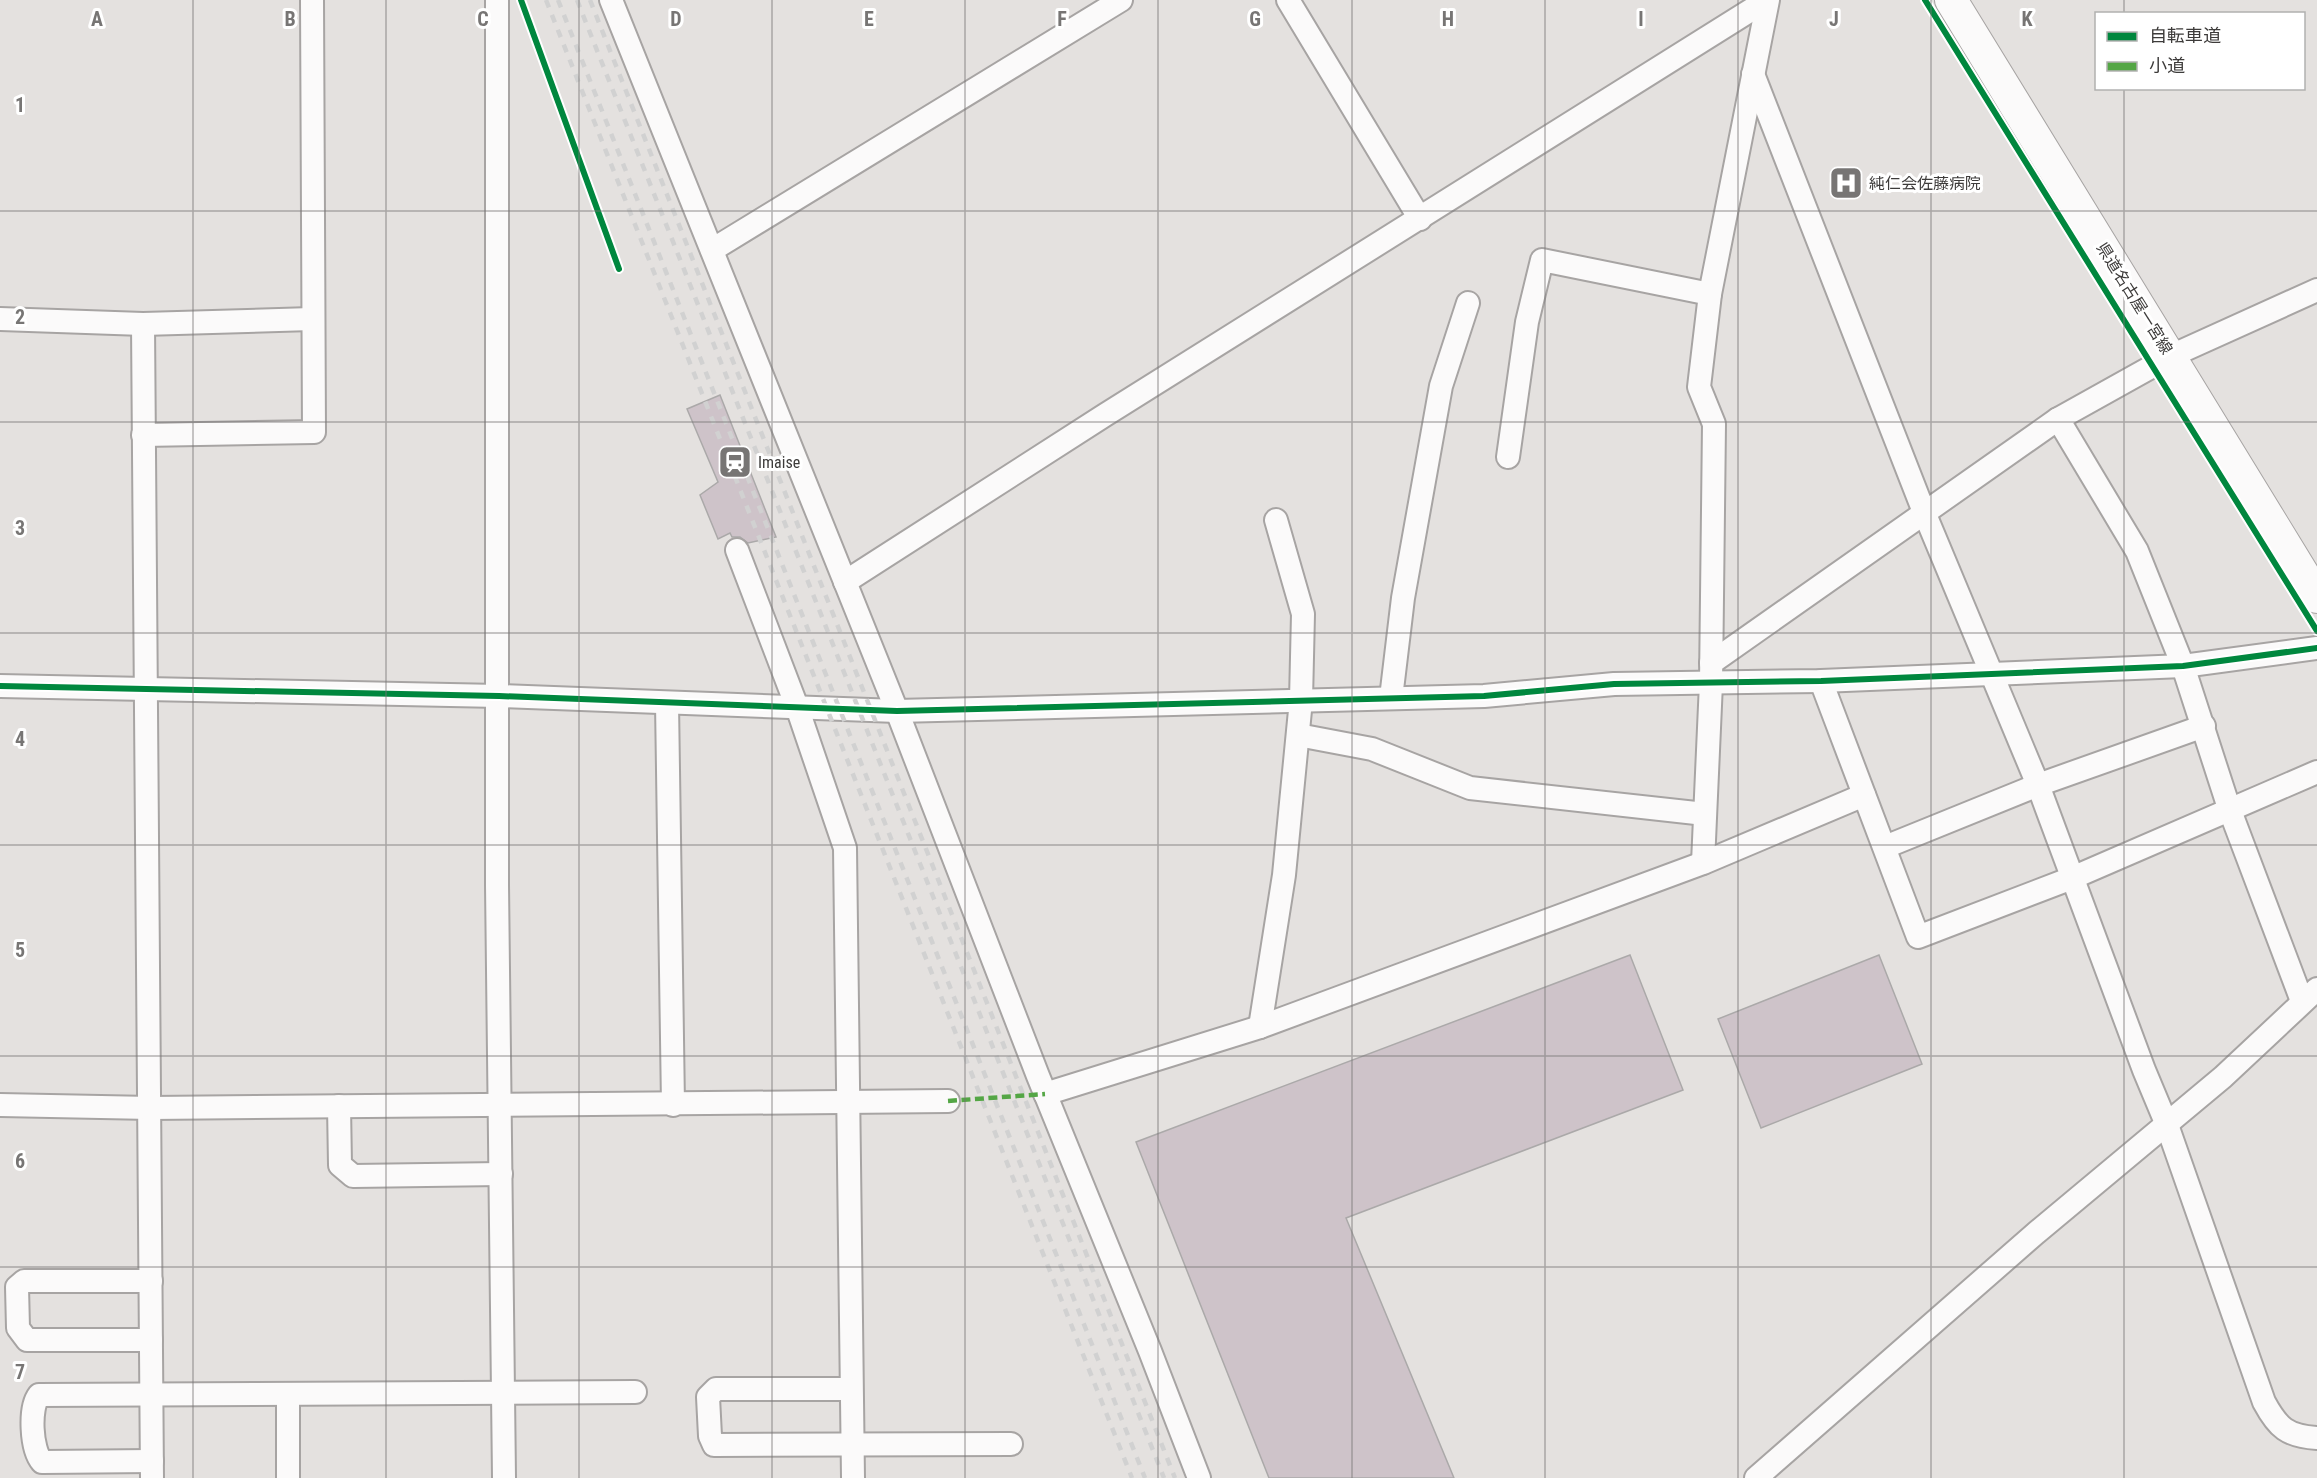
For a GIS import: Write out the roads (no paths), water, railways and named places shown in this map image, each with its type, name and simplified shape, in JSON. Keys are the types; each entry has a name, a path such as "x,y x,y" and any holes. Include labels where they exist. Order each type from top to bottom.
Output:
{"main road":[{"name":"県道名古屋一宮線","path":"1951,0 2317,597"}],"street":[{"path":"143,435 314,432 312,0"},
{"path":"496,0 500,1106 504,1478"},
{"path":"611,0 897,711 1045,1094 1199,1478"},
{"path":"712,250 1121,0"},
{"path":"1288,0 1420,219"},
{"path":"845,582 1105,415 1767,0"},
{"path":"1703,862 1711,673 1714,424 1699,387 1710,294 1767,0"},
{"path":"1753,74 1924,512 2038,785 2167,1125 2264,1402 2275,1423 2286,1432 2317,1438"},
{"path":"1508,457 1527,322 1542,260 1710,294"},
{"path":"1711,673 1924,512 2058,419 2171,356 2317,290"},
{"path":"1391,698 1403,598 1441,386 1468,303"},
{"path":"0,319 143,324 312,318"},
{"path":"143,324 147,956 151,1108 152,1281 152,1340 152,1396 152,1469 42,1462 34,1454 33,1403 39,1395 152,1396 635,1392"},
{"path":"1756,1478 2011,1255 2223,1077 2310,995 2229,808 2183,666 2137,551 2058,419"},
{"path":"1260,1027 1284,876 1301,700 1303,614 1276,520"},
{"path":"737,550 797,707 845,848 853,1478"},
{"path":"0,686 499,696 897,711 1484,696 1711,673 1821,681 2183,666 2309,651 2317,648"},
{"path":"1821,681 1918,937 2072,878 2229,808 2317,772"},
{"path":"667,703 673,1105"},
{"path":"1885,847 2038,785 2204,726"},
{"path":"1298,735 1372,749 1470,788 1705,814"},
{"path":"1045,1094 1260,1027 1703,862 1864,795"},
{"path":"0,1105 151,1108 849,1104 948,1101"},
{"path":"339,1106 340,1165 354,1176 501,1174"},
{"path":"152,1281 24,1281 17,1287 18,1328 27,1340 152,1340"},
{"path":"851,1389 716,1389 708,1397 710,1436 714,1445 1011,1444"},
{"path":"288,1394 288,1478"}],"railway":[{"path":"546,0 1132,1478"},
{"path":"558,0 1145,1478"},
{"path":"577,0 1164,1478"},
{"path":"590,0 1175,1478"}],"place":[{"name":"純仁会佐藤病院","path":"1846,183"},
{"name":"Imaise","path":"735,462"}]}
